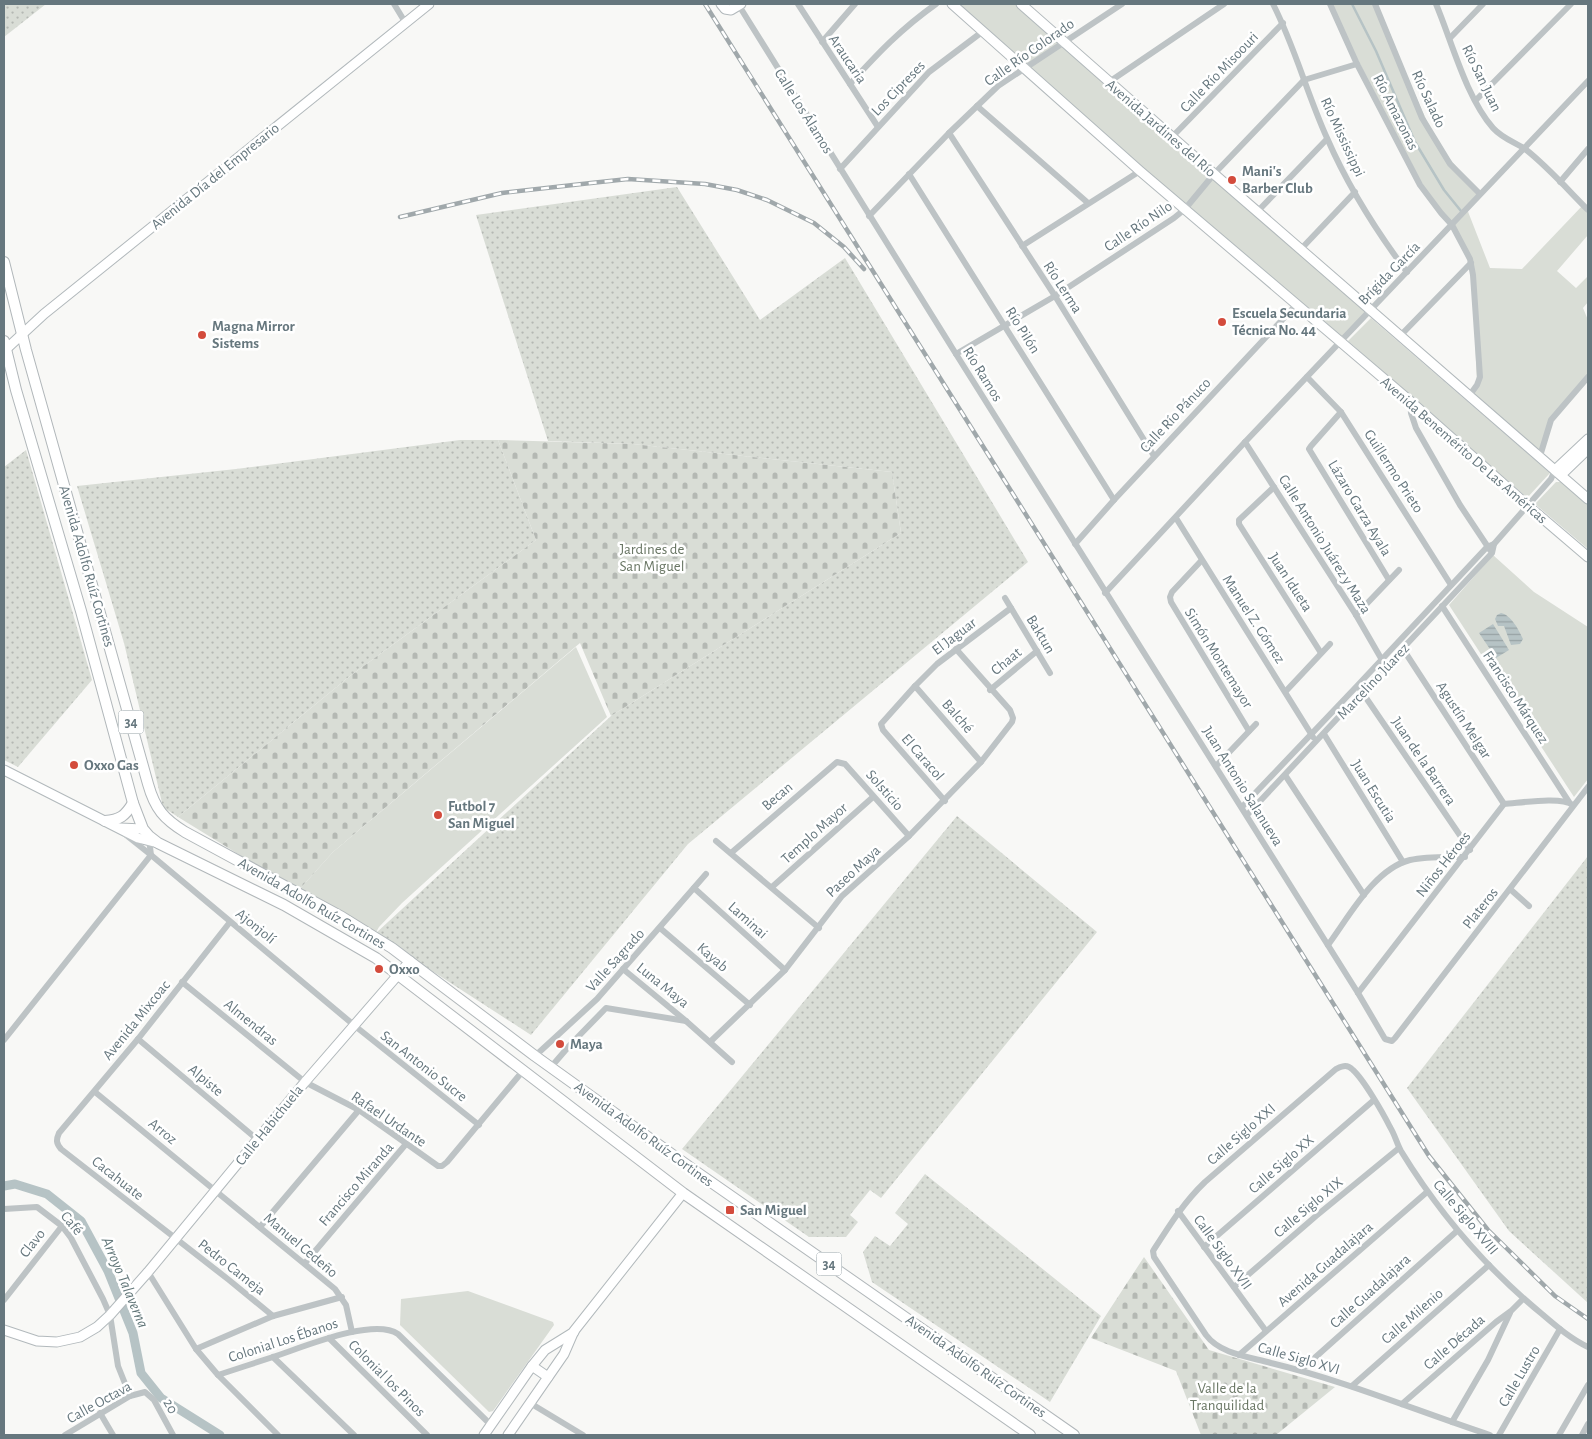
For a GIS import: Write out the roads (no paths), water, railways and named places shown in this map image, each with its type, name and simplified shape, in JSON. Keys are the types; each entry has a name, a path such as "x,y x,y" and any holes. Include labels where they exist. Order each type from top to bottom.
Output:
{"main road":[{"name":"Avenida Adolfo Ruíz Cortines","path":"4,262 22,334 148,784 159,812 185,832 342,917 410,961 535,1056 706,1179 1074,1435"},
{"name":"Avenida Adolfo Ruíz Cortines","path":"4,347 79,602 133,803 150,838 284,905 363,950 682,1193 1030,1435"},
{"path":"105,821 119,819 124,816 133,803"}],"street":[{"path":"394,4 405,22"},
{"name":"Avenida Día del Empresario","path":"4,347 429,4"},
{"name":"Calle Los Álamos","path":"720,4 728,10 739,4 869,216"},
{"name":"Araucaria","path":"798,4 878,127"},
{"path":"822,42 854,4"},
{"path":"850,84 886,44 936,4"},
{"path":"952,4 1140,172 1340,342"},
{"name":"Avenida Jardines del Río","path":"1022,4 1108,82 1371,310"},
{"name":"Calle Río Colorado","path":"869,216 998,86 1122,4"},
{"path":"1108,82 1224,4"},
{"name":"Río Mississippi","path":"1273,4 1283,23 1327,139 1355,192 1390,249 1407,272"},
{"name":"Río Amazonas","path":"1330,4 1357,64 1420,185 1441,214 1452,225 1471,263"},
{"name":"Río Salado","path":"1375,4 1422,118 1450,164 1480,194"},
{"name":"Río San Juan","path":"1436,4 1462,74 1493,128 1502,136 1524,149 1588,210"},
{"path":"1450,38 1484,4"},
{"path":"1476,100 1571,4"},
{"name":"Calle Río Misoouri","path":"1172,138 1283,23"},
{"name":"Los Cipreses","path":"840,169 929,72 982,32"},
{"path":"1304,80 1357,64"},
{"name":"Calle Río Nilo","path":"956,354 1055,296 1160,228 1185,209 1214,174 1304,80"},
{"name":"Brígida García","path":"1106,593 1245,442 1588,81"},
{"name":"Calle Río Colorado","path":"977,106 1088,203"},
{"name":"Río Lerma","path":"949,134 1055,296 1154,456"},
{"path":"1257,212 1327,139"},
{"path":"1560,182 1588,149"},
{"path":"1022,246 1140,172"},
{"name":"Río Pilón","path":"909,174 1114,500"},
{"path":"1301,249 1355,192"},
{"name":"Río Ramos","path":"869,216 1075,544"},
{"path":"1400,336 1471,263"},
{"path":"1469,396 1480,377 1471,263"},
{"name":"Calle Río Pánuco","path":"1075,544 1154,456 1296,305"},
{"path":"1371,310 1588,499"},
{"name":"Avenida Benemérito De Las Américas","path":"1340,342 1410,400 1588,557"},
{"name":"Guillermo Prieto","path":"1307,377 1342,412 1452,585"},
{"path":"1540,456 1551,420 1588,377"},
{"path":"1410,400 1411,413 1416,428 1460,505 1492,553"},
{"name":"Lázaro Garza Ayala","path":"1342,412 1310,446 1310,449 1389,580"},
{"name":"Marcelino Júarez","path":"1242,807 1487,547 1494,544 1588,438"},
{"name":"Calle Antonio Juárez y Maza","path":"1245,442 1356,615 1382,660"},
{"name":"Marcelino Júarez","path":"1558,473 1588,450"},
{"name":"Juan Idueta","path":"1274,487 1239,520 1239,524 1322,653"},
{"name":"Manuel Z. Gómez","path":"1176,518 1316,741"},
{"name":"Juan Antonio Salanueva","path":"1075,544 1242,807 1383,1036 1388,1041"},
{"name":"Marcelino Júarez","path":"1247,815 1492,553 1494,544"},
{"name":"Simón Montemayor","path":"1201,560 1172,592 1171,602 1250,731 1216,766"},
{"path":"1356,615 1399,570"},
{"name":"Baktun","path":"1005,598 1050,673"},
{"name":"Francisco Márquez","path":"1442,606 1571,804"},
{"name":"El Jaguar","path":"883,730 881,724 883,721 937,664 1011,608"},
{"path":"1286,691 1330,644"},
{"name":"Agustín Melgar","path":"1403,649 1504,804"},
{"path":"956,650 990,690"},
{"name":"Chaat","path":"990,690 1038,651"},
{"name":"Balché","path":"915,686 982,762"},
{"name":"Juan de la Barrera","path":"1358,686 1470,850"},
{"name":"Paseo Maya","path":"710,1042 750,1006 785,970 842,896 909,836 982,762 1012,722 1010,710 990,690"},
{"path":"1250,731 1256,724"},
{"name":"El Caracol","path":"883,730 945,801"},
{"name":"Juan Escutia","path":"1324,734 1403,862"},
{"name":"Solsticio","path":"841,762 845,764 909,836"},
{"name":"Becan","path":"731,853 833,764 841,762"},
{"path":"4,770 117,828 150,838"},
{"path":"1285,775 1364,895"},
{"name":"Plateros","path":"1388,1041 1395,1038 1510,889 1571,804 1588,787"},
{"name":"Templo Mayor","path":"772,887 873,797"},
{"path":"1504,804 1554,801 1571,804"},
{"name":"Niños Héroes","path":"1358,993 1504,804"},
{"path":"117,828 150,838"},
{"name":"Ajonjolí","path":"117,828 355,1026"},
{"path":"4,1040 151,855 150,838"},
{"path":"716,841 818,928"},
{"path":"1328,945 1364,895 1384,874 1403,862 1416,859 1464,856"},
{"name":"Valle Sagrado","path":"535,1056 597,999 706,874"},
{"name":"Laminai","path":"694,888 785,970"},
{"path":"1510,889 1529,906"},
{"name":"Avenida Mixcoac","path":"59,1132 95,1092 230,922"},
{"name":"Kayab","path":"660,928 750,1006"},
{"name":"Calle Habichuela","path":"4,1330 37,1341 56,1342 80,1337 111,1314 305,1082 410,961"},
{"name":"Luna Maya","path":"623,969 732,1062"},
{"name":"Almendras","path":"182,982 305,1082"},
{"path":"551,1067 606,1008 597,999"},
{"name":"Luna Maya","path":"606,1008 686,1021"},
{"name":"San Antonio Sucre","path":"355,1026 479,1125"},
{"name":"Alpiste","path":"138,1039 258,1140"},
{"name":"Calle Siglo XXI","path":"1156,1246 1178,1211 1206,1182 1336,1069 1348,1066 1358,1075"},
{"path":"479,1125 522,1072"},
{"name":"Calle Siglo XVIII","path":"1358,1075 1391,1128 1399,1148 1427,1192 1457,1231 1522,1298 1560,1330 1588,1347"},
{"name":"Rafael Urdante","path":"305,1082 359,1110 432,1163 442,1166 479,1125"},
{"name":"Arroz","path":"95,1092 215,1190"},
{"name":"Calle Siglo XX","path":"1204,1247 1374,1100"},
{"path":"260,1227 359,1110"},
{"name":"Cacahuate","path":"59,1132 56,1139 61,1149 175,1239"},
{"name":"Francisco Miranda","path":"305,1263 406,1144"},
{"name":"Calle Siglo XIX","path":"1234,1288 1316,1216 1399,1148"},
{"name":"Manuel Cedeño","path":"215,1190 335,1289 346,1305 352,1332"},
{"name":"Avenida Guadalajara","path":"1239,1355 1427,1192"},
{"path":"508,1435 564,1354 574,1332 682,1193"},
{"name":"Café","path":"5,1209 37,1207 62,1226 71,1238 111,1314 118,1366 130,1396"},
{"name":"Calle Siglo XVII","path":"1178,1211 1266,1331"},
{"name":"Clavo","path":"4,1300 62,1226"},
{"name":"Calle Guadalajara","path":"1301,1370 1457,1231"},
{"name":"Pedro Cameja","path":"175,1239 273,1316"},
{"name":"Calle Siglo XVI","path":"1156,1246 1153,1251 1154,1257 1211,1342 1216,1346 1239,1355 1301,1370 1352,1386 1490,1435"},
{"name":"Calle Milenio","path":"1352,1386 1489,1265"},
{"path":"148,1272 196,1349 218,1375 278,1435"},
{"path":"196,1349 273,1316 342,1297"},
{"name":"Calle Década","path":"1402,1404 1496,1322 1511,1312 1522,1298"},
{"path":"1452,1422 1488,1360 1511,1312"},
{"name":"Colonial Los Ébanos","path":"218,1375 328,1338 352,1332 387,1329 398,1334 491,1425"},
{"name":"Calle Lustro","path":"1499,1435 1560,1330"},
{"path":"484,1435 545,1350 574,1332"},
{"name":"Colonial los Pinos","path":"328,1338 427,1435"},
{"path":"273,1357 354,1435"},
{"path":"532,1366 548,1378"},
{"path":"1559,1435 1588,1385"},
{"name":"Calle Octava","path":"65,1435 130,1396 145,1392"},
{"name":"20","path":"145,1392 154,1400 173,1435"},
{"path":"530,1403 583,1435"},
{"path":"100,1414 113,1435"},
{"path":"1582,1435 1588,1424"}],"waterway":[{"path":"1352,4 1376,51 1415,142 1444,190 1461,211"},
{"name":"Arroyo Talaverna","path":"4,1186 15,1184 47,1194 81,1221 108,1271 133,1333 141,1373 161,1398 220,1435"}],"railway":[{"path":"705,4 1429,1156 1488,1230 1555,1296 1588,1319"},
{"path":"400,217 502,193 591,183 628,179 705,184 737,190 767,200 814,223 844,247 864,269"}],"place":[{"name":"Mani's Barber Club","path":"1232,180"},
{"name":"Escuela Secundaria Técnica No. 44","path":"1222,322"},
{"name":"Magna Mirror Sistems","path":"202,335"},
{"name":"Oxxo Gas","path":"74,765"},
{"name":"Futbol 7 San Miguel","path":"438,815"},
{"name":"Oxxo","path":"379,969"},
{"name":"Maya","path":"560,1044"},
{"name":"San Miguel","path":"730,1210"}],"park label":[{"name":"Jardines de San Miguel","path":"652,558"},
{"name":"Valle de la Tranquilidad","path":"1227,1396"}]}
